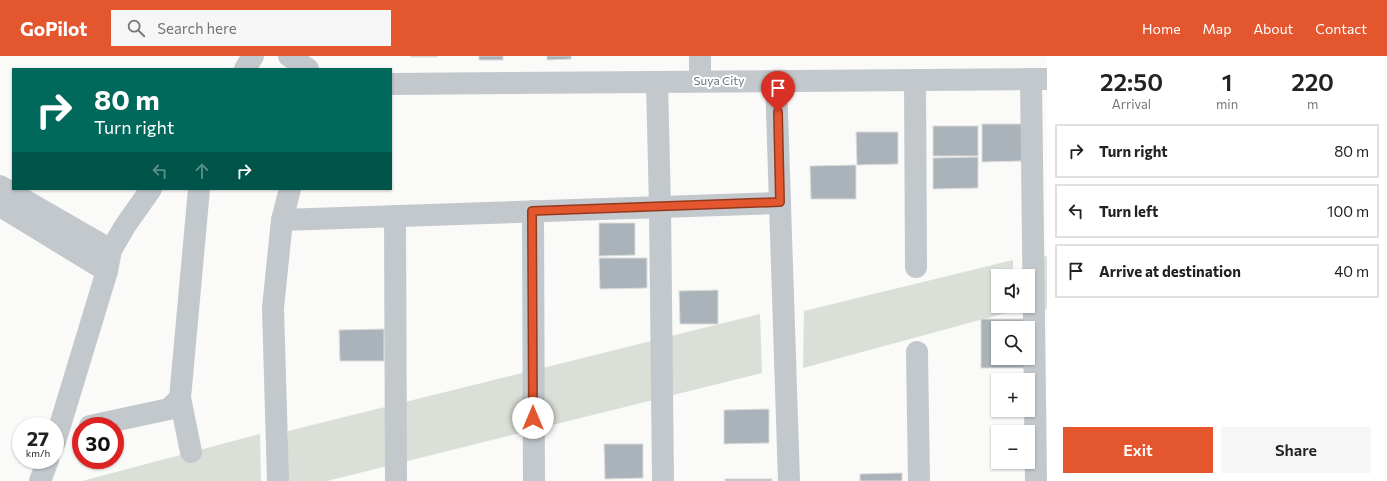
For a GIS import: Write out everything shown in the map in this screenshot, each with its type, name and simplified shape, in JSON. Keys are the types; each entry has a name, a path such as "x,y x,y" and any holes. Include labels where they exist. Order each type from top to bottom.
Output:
{"street":[{"path":"246,68 253,56"},
{"path":"700,56 700,82"},
{"path":"1036,481 1039,79"},
{"name":"Suya City","path":"392,84 1039,79"},
{"path":"915,80 916,267"},
{"path":"776,81 789,481"},
{"path":"657,82 663,481"},
{"path":"63,417 109,260 125,226 151,190"},
{"path":"191,452 180,398 199,190"},
{"path":"278,481 273,308 282,220 290,190"},
{"path":"1,195 109,260"},
{"path":"282,220 780,202"},
{"path":"532,211 534,481"},
{"path":"395,216 396,481"},
{"path":"917,352 918,481"},
{"path":"124,419 169,409 180,398"},
{"path":"40,481 45,469"}],"shaded area":[{"path":"1047,256 1047,309 1038,310 1039,258"},
{"path":"1013,260 1013,269 991,269 991,313 1006,313 803,368 804,311"},
{"path":"760,314 762,373 327,481 286,481 288,431"},
{"path":"260,434 261,481 82,481"}],"building":[{"path":"437,56 437,57 411,57"},
{"path":"479,56 503,56 503,60 479,60"},
{"path":"547,56 571,56 571,59 547,60"},
{"path":"982,124 1023,124 1023,161 982,162"},
{"path":"933,126 978,126 978,156 933,156"},
{"path":"856,132 898,132 898,164 857,165"},
{"path":"978,157 978,188 933,189 933,158"},
{"path":"856,165 856,199 811,199 810,166"},
{"path":"599,223 635,223 635,255 599,256"},
{"path":"599,258 647,258 647,288 600,289"},
{"path":"718,290 718,324 680,324 679,291"},
{"path":"981,319 1026,319 1026,321 991,321 991,365 1027,365 1027,368 981,368"},
{"path":"384,329 384,361 340,361 339,330"},
{"path":"769,409 769,443 724,444 724,410"},
{"path":"604,444 643,444 643,478 605,479"},
{"path":"902,473 902,481 860,481 860,474"},
{"path":"725,479 772,479 772,481 725,481"}],"route":[{"path":"533,418 532,211 780,202 778,112"}]}
